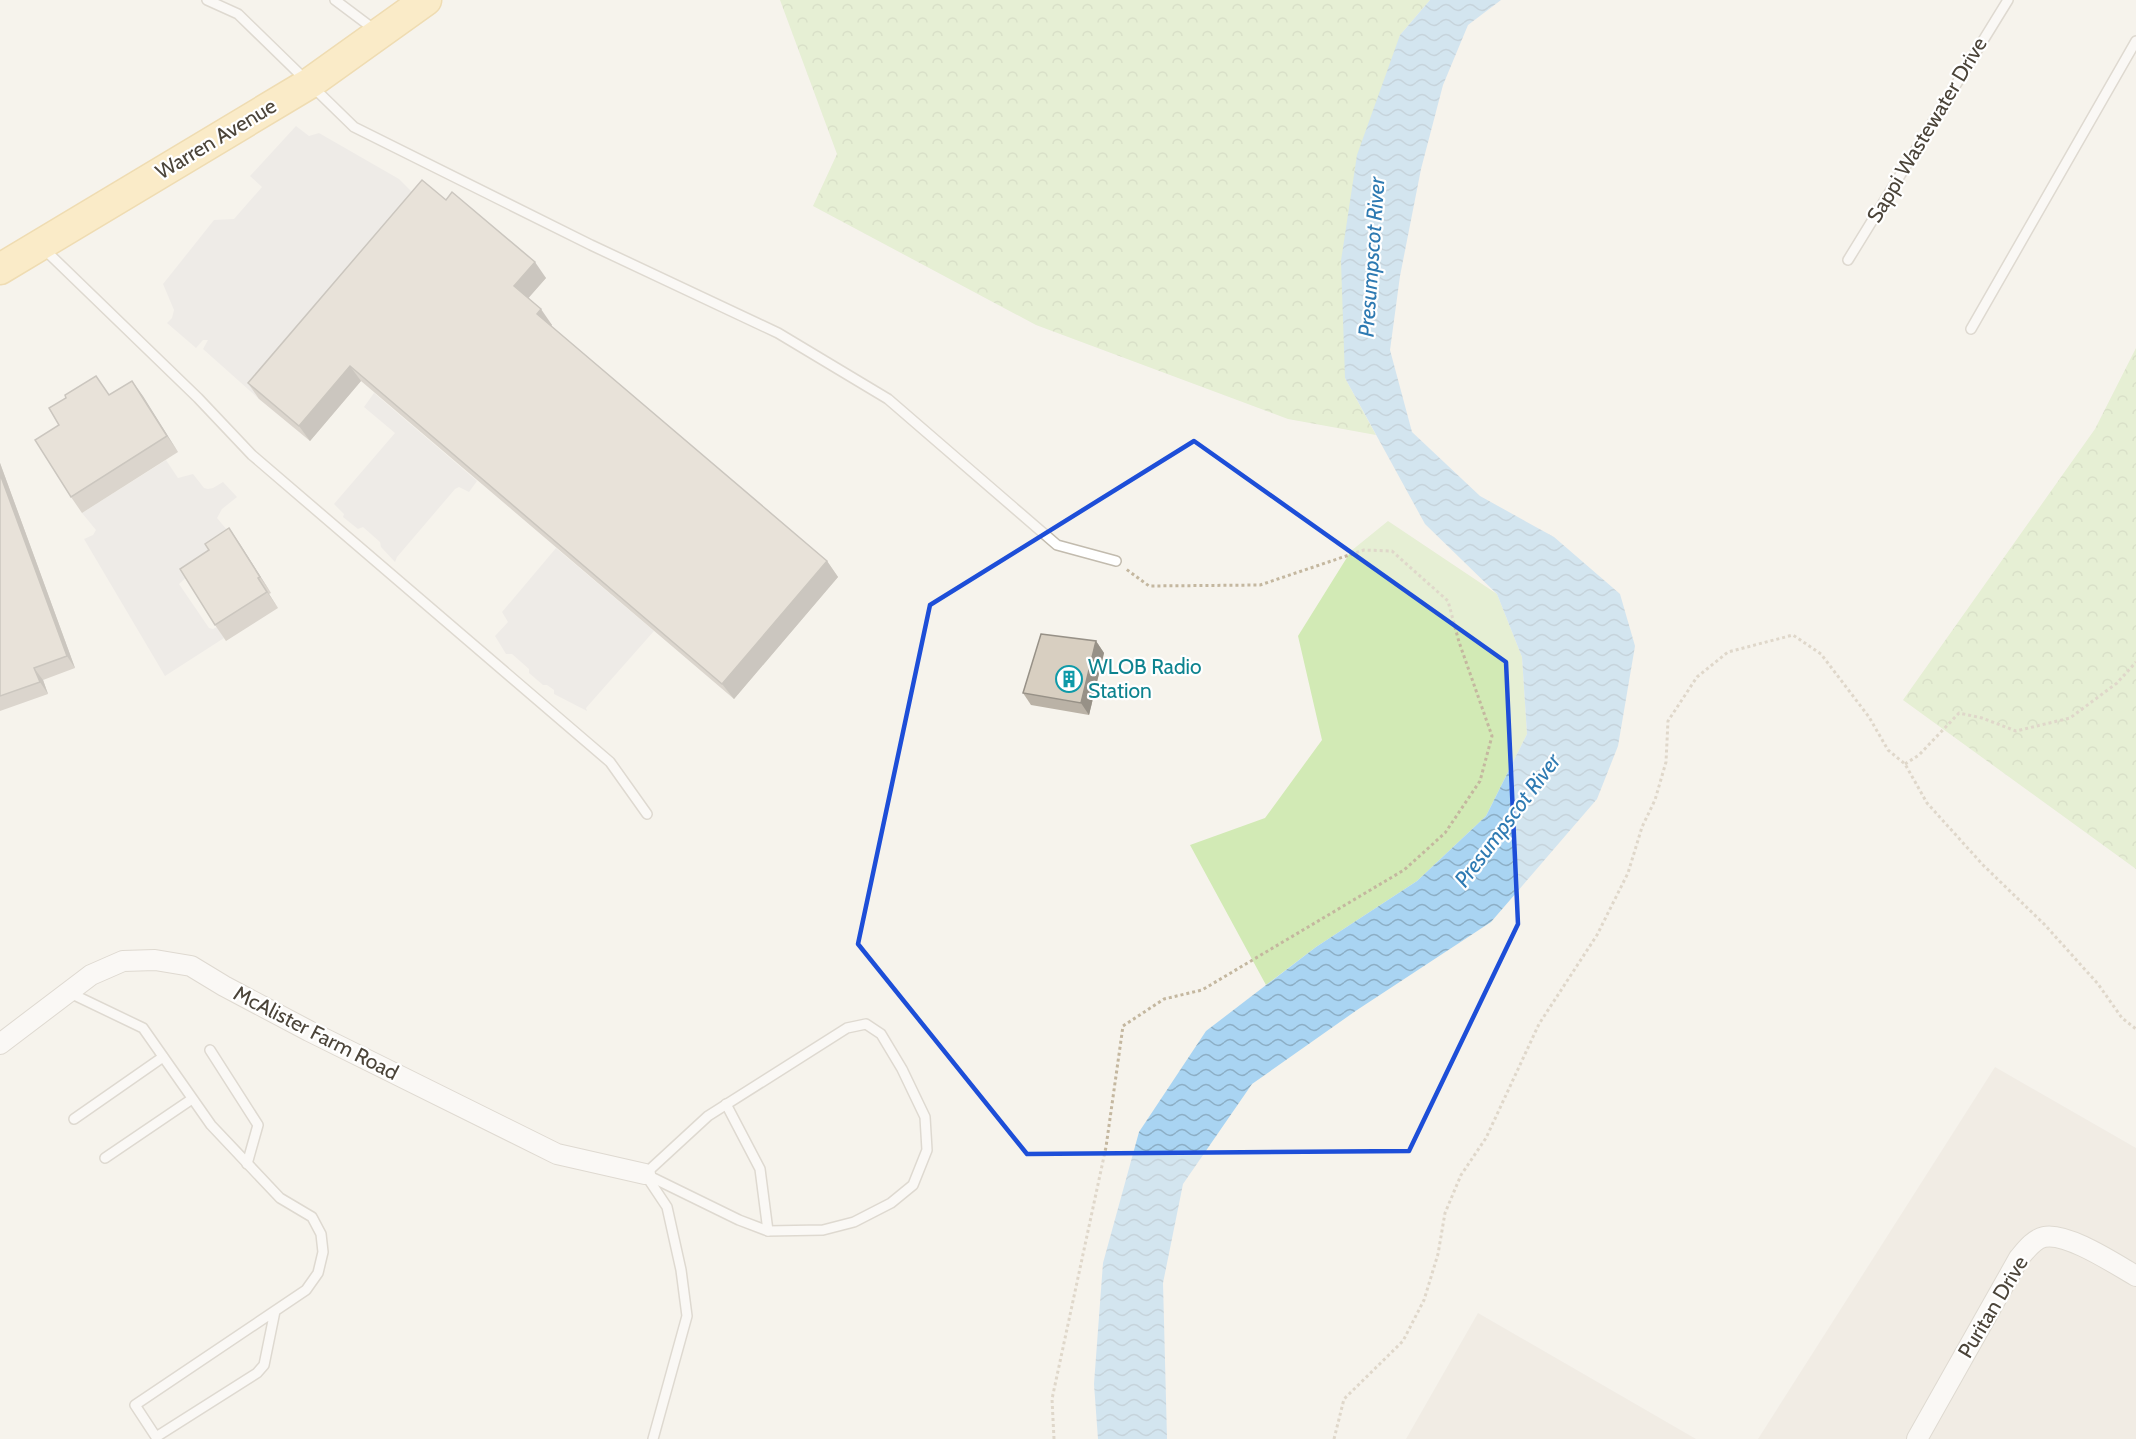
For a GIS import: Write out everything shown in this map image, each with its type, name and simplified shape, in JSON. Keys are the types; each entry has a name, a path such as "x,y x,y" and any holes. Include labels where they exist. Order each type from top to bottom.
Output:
{"main road":[{"name":"Warren Avenue","path":"0,269 310,83 426,0"}],"street":[{"name":"McAlister Farm Road","path":"0,1044 91,975 123,961 155,960 190,966 309,1031 557,1154 645,1174"},
{"name":"Puritan Drive","path":"1917,1439 2019,1258 2034,1243 2044,1237 2061,1238 2078,1244 2136,1275"}],"lane":[{"path":"207,0 238,14 354,127 591,245 778,333 888,399 1057,545 1116,561"},
{"path":"335,0 380,33"},
{"name":"Sappi Wastewater Drive","path":"1848,260 2008,0"},
{"path":"1971,329 2136,41"},
{"path":"40,245 198,398 252,455 610,762 647,814"},
{"path":"68,992 143,1028 211,1125 280,1198 312,1217 321,1234 323,1252 318,1274 306,1290 135,1405 156,1437 257,1373 264,1365 275,1311"},
{"path":"866,1024 881,1034 902,1069 925,1117 927,1150 913,1185 891,1203 854,1222 824,1230 768,1231 739,1220 645,1174 708,1116 847,1028 866,1024"},
{"path":"210,1050 258,1125 247,1164"},
{"path":"74,1119 163,1057"},
{"path":"105,1158 192,1099"},
{"path":"726,1104 760,1169 768,1231"},
{"path":"645,1174 666,1207 681,1270 687,1316 653,1439"}],"path":[{"path":"1054,1439 1052,1399 1106,1147 1124,1026 1164,999 1202,990 1404,870 1445,833 1480,781 1492,736 1459,642 1448,602 1392,551 1364,550 1260,585 1149,586 1116,561"},
{"path":"1334,1439 1344,1399 1403,1341 1424,1300 1438,1254 1445,1213 1461,1175 1486,1138 1539,1024 1597,935 1628,873 1642,827 1655,800 1666,762 1668,721 1696,677 1728,652 1793,635 1821,654 1869,717 1888,750 1905,764 1928,803 1983,865 2045,925 2098,984 2122,1018 2136,1029"},
{"path":"1905,764 1919,755 1959,713 1982,718 2016,731 2070,718 2117,684 2136,662"}],"highlighted area":[{"path":"1194,441 1506,662 1518,924 1409,1151 1027,1154 858,944 930,605"}],"shaded area":[{"path":"296,126 309,136 319,133 399,179 425,205 259,399 203,349 208,340 203,340 196,348 167,323 172,318 174,310 163,284 214,220 234,219 262,187 250,176"},
{"path":"374,393 477,481 469,492 459,487 455,489 395,562 381,547 380,542 363,527 358,529 343,517 344,514 334,504 395,433 364,407"},
{"path":"166,460 178,478 193,474 204,488 208,489 223,482 237,497 222,509 217,518 232,536 179,584 209,628 217,627 224,638 165,676 84,539 93,535 96,530 82,513"},
{"path":"556,548 654,631 586,708 587,711 554,694 554,690 543,685 529,673 529,669 512,654 506,654 495,636 508,622 502,612"},
{"path":"1995,1067 2136,1148 2136,1439 1758,1439"},
{"path":"1478,1313 1696,1439 1406,1439"}],"green space":[{"path":"780,0 1430,0 1400,35 1345,378 1376,435 1288,419 1036,325 813,206 837,154"},
{"path":"2136,348 2136,869 1903,700 2095,429"},
{"path":"1388,521 1497,594 1522,657 1527,734 1486,816 1417,881 1316,947 1266,985 1190,845 1265,818 1322,740 1298,636 1351,551"}],"water":[{"name":"Presumpscot River","path":"1430,0 1501,0 1468,25 1443,85 1421,169 1400,276 1390,350 1412,432 1480,496 1554,537 1620,594 1635,646 1618,746 1597,799 1491,922 1357,1010 1252,1084 1183,1184 1163,1283 1167,1439 1098,1439 1094,1384 1103,1263 1139,1132 1206,1031 1316,947 1417,881 1486,816 1527,734 1522,657 1497,594 1425,524 1345,378 1341,261 1357,155 1400,35"}],"building":[{"path":"422,180 446,200 452,192 535,262 514,286 541,309 537,314 827,561 722,684 350,366 299,426 248,383"},
{"path":"96,376 109,395 132,381 167,436 71,497 35,440 59,425 49,408"},
{"path":"0,474 67,656 34,668 40,682 0,696"},
{"path":"229,528 267,592 215,625 180,569 209,550 205,544"},
{"name":"WLOB Radio Station","path":"1041,634 1096,641 1081,703 1023,693"}],"place":[{"name":"WLOB Radio Station","path":"1069,679"}]}
